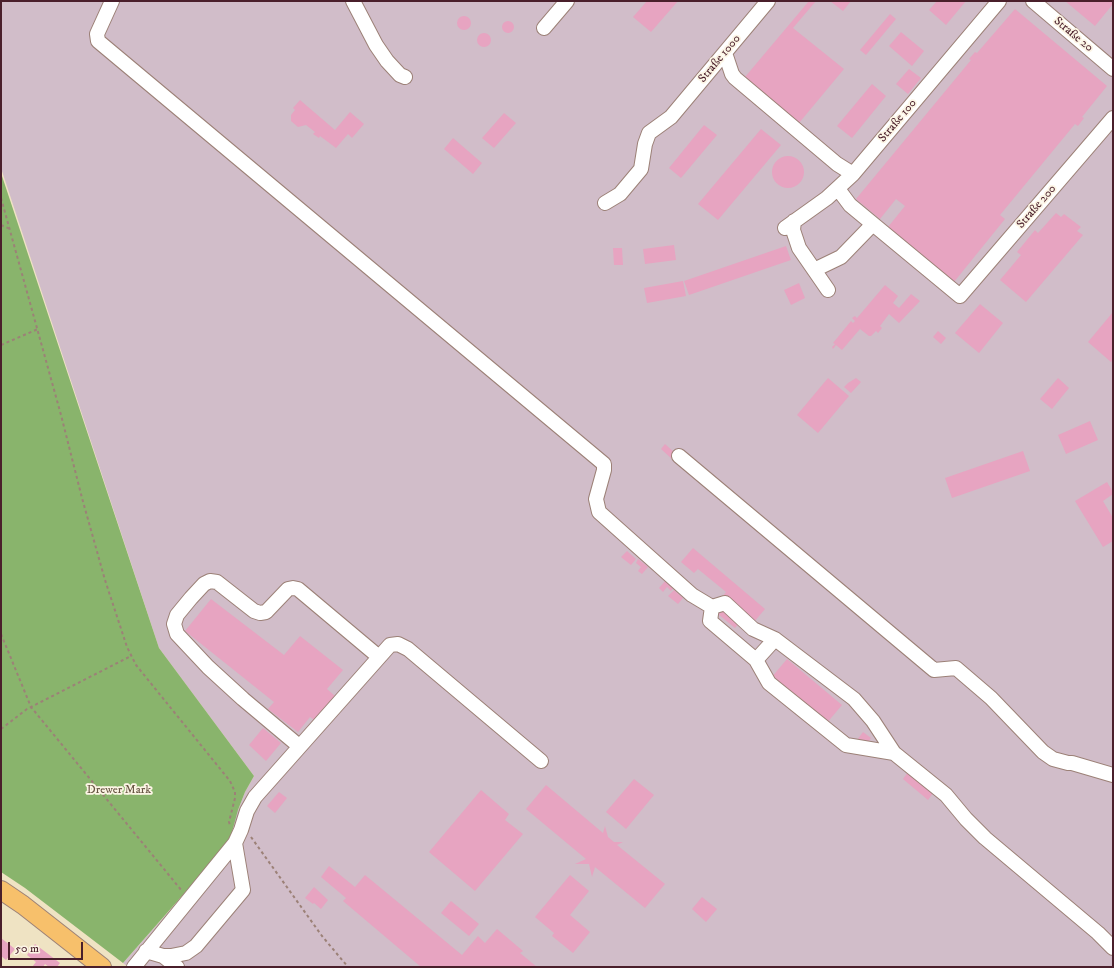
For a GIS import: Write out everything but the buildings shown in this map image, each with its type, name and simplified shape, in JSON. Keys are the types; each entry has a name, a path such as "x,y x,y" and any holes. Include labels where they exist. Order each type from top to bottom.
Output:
{"main road":[{"path":"1,890 23,905 102,967"}],"street":[{"path":"112,1 108,14 97,34 98,41 604,464 604,470 596,499 599,512 692,595 712,608"},
{"path":"352,1 376,45 387,61 400,75 405,78"},
{"path":"544,28 567,1"},
{"name":"Straße 1000","path":"605,203 620,194 641,169 645,144 649,133 671,117 768,1"},
{"name":"Straße 100","path":"814,270 799,248 790,224 827,198 853,174 998,1"},
{"name":"Straße 20","path":"1032,1 1113,69"},
{"path":"725,53 732,74 735,78 837,164 853,174"},
{"name":"Straße 200","path":"873,224 960,296 1113,118"},
{"path":"828,290 814,270 841,257 873,224 850,205 841,193 839,187"},
{"path":"679,456 934,670 956,668 991,698 1043,752 1053,759 1113,775"},
{"path":"299,746 208,668 177,634 174,624 177,615 191,598 204,584 217,582 254,611 260,613 266,612 288,589 298,589 379,657"},
{"path":"712,608 725,603 753,629 775,639 854,699 873,721 894,753 946,795 966,819 985,838 1098,933 1113,948"},
{"path":"712,608 710,621 756,660 769,683 846,745 894,753"},
{"path":"756,660 775,639"},
{"path":"134,967 189,900 238,836 246,811 255,797 390,645 401,645 408,649 541,761"},
{"path":"146,952 163,956 186,953 196,946 243,890 238,836"},
{"path":"163,956 177,967"}],"path":[{"path":"1,198 38,329 84,506 105,580 131,656 230,781 235,792 229,822 230,825 238,836 250,835 322,936 348,967"},
{"path":"1,225 10,229"},
{"path":"1,345 38,329"},
{"path":"1,634 31,707 189,900"},
{"path":"1,729 31,707 131,656"}],"shaded area":[{"path":"1,1 1113,1 1113,967 128,967 123,963 199,877 238,810 245,792 254,776 159,648 1,168"}],"green space":[{"name":"Drewer Mark","path":"1,173 159,648 254,776 245,792 232,832 225,847 123,963 25,888 1,872"}]}
